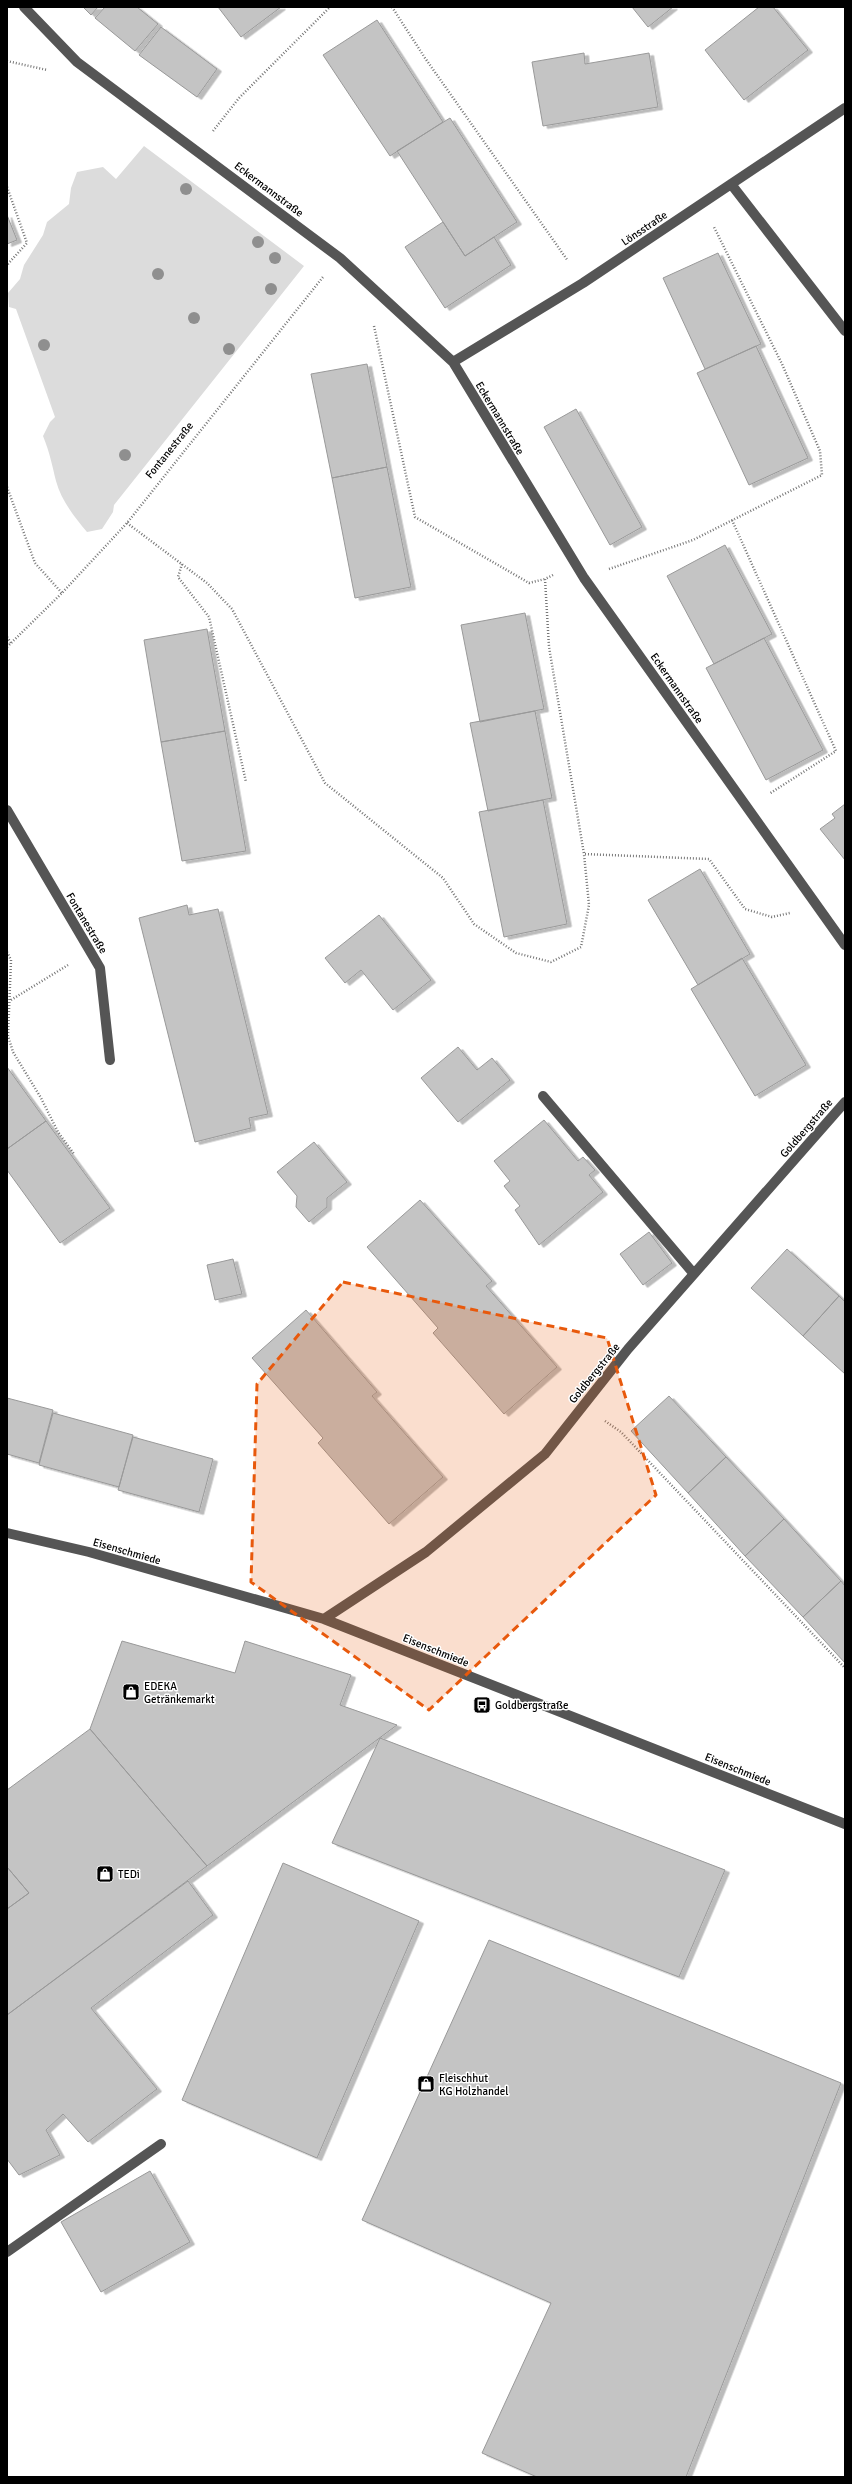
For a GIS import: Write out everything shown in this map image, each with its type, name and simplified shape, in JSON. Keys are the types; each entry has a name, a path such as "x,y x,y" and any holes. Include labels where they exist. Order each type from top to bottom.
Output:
{"street":[{"name":"Eckermannstraße","path":"24,7 68,53 340,258 453,362 584,578 845,945"},
{"name":"Lönsstraße","path":"453,362 583,283 845,108"},
{"path":"731,184 845,331"},
{"name":"Fontanestraße","path":"7,810 100,968 110,1060"},
{"path":"543,1096 694,1274"},
{"name":"Goldbergstraße","path":"324,1619 432,1547 545,1454 583,1406 694,1274 845,1102"},
{"name":"Eisenschmiede","path":"7,1533 89,1552 324,1619 845,1824"},
{"path":"7,2252 161,2144"}],"path":[{"path":"217,126 239,98 330,7"},
{"path":"392,7 425,58 583,283"},
{"path":"7,61 50,71 68,53"},
{"path":"7,187 27,243 7,265"},
{"path":"584,578 693,540 822,475 820,451 782,364 702,204"},
{"name":"Fontanestraße","path":"7,647 62,593 127,523 314,287 340,258"},
{"path":"389,304 374,324 415,517 529,583 545,579 575,564"},
{"path":"7,487 35,563 62,593"},
{"path":"732,520 836,751 747,808"},
{"path":"127,523 207,584 232,609 325,783 443,878 474,924 516,953 550,962 581,947 589,905 584,854 549,647 545,579"},
{"path":"182,564 178,577 210,617 246,782"},
{"path":"7,637 12,643"},
{"path":"584,854 708,859 745,909 772,917"},
{"path":"10,1000 90,951"},
{"path":"7,952 11,960 8,1036 14,1052 41,1098 58,1132 74,1154"},
{"path":"583,1406 621,1432 845,1668"}],"highlighted area":[{"path":"343,1282 607,1338 656,1495 429,1710 251,1582 257,1384"}],"shaded area":[{"path":"144,146 304,266 114,505 113,512 102,529 87,532 69,508 58,488 43,436 50,422 55,417 16,309 9,307 8,293 20,279 24,265 43,235 47,222 69,204 71,188 77,172 103,167 116,179"}],"building":[{"path":"83,7 98,7 91,15"},
{"path":"105,7 137,7 158,24 135,51 95,18"},
{"path":"218,7 281,7 241,37"},
{"path":"632,7 673,7 648,27"},
{"path":"759,7 773,7 808,50 744,100 705,50"},
{"path":"377,20 443,122 390,156 323,55"},
{"path":"161,27 217,69 197,97 139,55"},
{"path":"584,53 585,64 649,53 658,107 543,126 532,62"},
{"path":"450,118 517,222 465,256 397,151"},
{"path":"7,215 17,240 7,244"},
{"path":"443,222 465,256 494,237 511,265 445,308 405,247"},
{"path":"718,253 761,344 705,369 663,278"},
{"path":"756,346 808,458 749,485 697,373"},
{"path":"367,364 387,467 332,478 311,374"},
{"path":"576,409 642,527 610,545 544,427"},
{"path":"387,467 411,587 355,598 332,478"},
{"path":"725,545 772,634 714,664 667,576"},
{"path":"525,613 544,709 480,722 461,625"},
{"path":"207,629 225,731 161,742 144,640"},
{"path":"764,638 823,750 766,780 706,668"},
{"path":"535,711 552,798 488,811 470,723"},
{"path":"225,731 246,851 182,861 161,742"},
{"path":"543,800 567,924 504,937 479,812"},
{"path":"845,804 845,860 820,829 835,818 832,814"},
{"path":"700,869 750,954 698,985 648,900"},
{"path":"187,905 189,915 218,909 268,1114 249,1118 251,1128 195,1142 139,918"},
{"path":"379,915 431,980 393,1010 361,970 345,983 325,958"},
{"path":"742,958 806,1065 755,1096 691,989"},
{"path":"458,1047 477,1070 492,1058 510,1080 458,1122 421,1078"},
{"path":"7,1067 46,1121 7,1149"},
{"path":"544,1120 578,1161 583,1157 595,1170 589,1175 603,1192 539,1245 515,1210 520,1206 504,1186 510,1181 494,1161"},
{"path":"46,1121 110,1208 60,1243 7,1170 7,1149"},
{"path":"314,1142 347,1182 327,1198 327,1207 309,1222 296,1207 297,1196 277,1172"},
{"path":"420,1200 492,1281 486,1286 557,1367 504,1414 433,1333 438,1328 367,1247"},
{"path":"649,1232 672,1263 643,1285 620,1254"},
{"path":"787,1249 839,1296 803,1336 751,1288"},
{"path":"233,1259 242,1294 215,1300 207,1265"},
{"path":"839,1296 845,1302 845,1374 803,1336"},
{"path":"306,1310 377,1392 372,1396 443,1477 389,1524 318,1443 323,1438 252,1358"},
{"path":"669,1396 726,1457 688,1493 631,1431"},
{"path":"7,1398 53,1410 39,1463 7,1454"},
{"path":"53,1413 133,1435 119,1487 39,1465"},
{"path":"133,1437 213,1459 199,1512 118,1490"},
{"path":"726,1457 784,1519 745,1556 688,1493"},
{"path":"784,1519 841,1581 803,1617 745,1556"},
{"path":"841,1581 845,1586 845,1663 803,1617"},
{"path":"122,1641 235,1673 245,1641 351,1675 340,1705 397,1725 207,1866 90,1729"},
{"name":"TEDi","path":"90,1729 207,1866 7,2015 7,1909 29,1893 7,1867 7,1790"},
{"path":"380,1738 725,1870 679,1977 332,1843"},
{"path":"283,1863 419,1921 317,2158 182,2100"},
{"path":"7,1867 29,1893 7,1909"},
{"path":"188,1881 213,1915 91,2008 157,2089 88,2142 63,2114 46,2130 60,2155 19,2175 7,2159 7,2015"},
{"path":"489,1940 841,2083 686,2477 537,2477 482,2453 551,2303 362,2220"},
{"path":"150,2171 190,2242 101,2292 61,2222"}],"place":[{"name":"EDEKA Getränkemarkt","path":"131,1692"},
{"name":"Goldbergstraße","path":"482,1705"},
{"name":"TEDi","path":"105,1874"},
{"name":"Fleischhut KG Holzhandel","path":"426,2084"}]}
